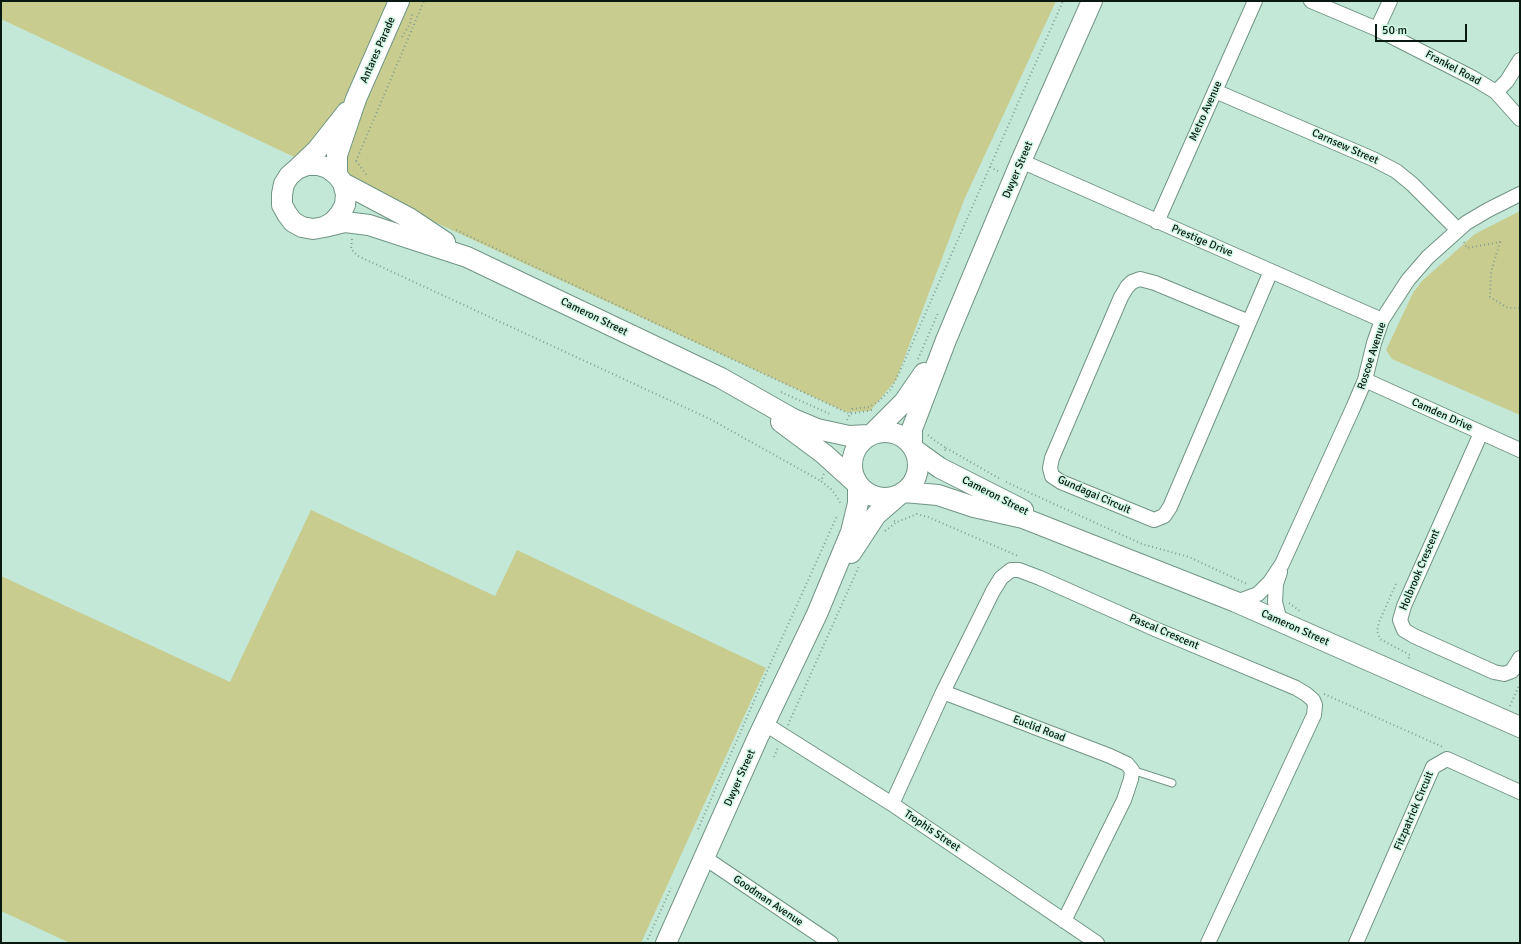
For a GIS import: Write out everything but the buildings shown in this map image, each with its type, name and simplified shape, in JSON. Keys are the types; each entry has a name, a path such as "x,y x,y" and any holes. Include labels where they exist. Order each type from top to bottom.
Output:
{"street":[{"name":"Antares Parade","path":"340,179 337,155 356,99 399,1"},
{"name":"Dwyer Street","path":"913,447 912,429 946,340 1021,161 1092,1"},
{"name":"Metro Avenue","path":"1157,222 1255,1"},
{"name":"Frankel Road","path":"1311,1 1377,29 1473,78 1496,92 1520,118"},
{"path":"1377,29 1390,1"},
{"path":"1496,92 1507,80 1520,60"},
{"name":"Carnsew Street","path":"1215,91 1372,159 1396,171 1412,184 1458,230"},
{"name":"Antares Parade","path":"292,173 317,150 356,99"},
{"name":"Prestige Drive","path":"1021,161 1382,320"},
{"path":"307,165 318,165 328,168 340,179 346,194 345,204 340,214 333,222 324,227 313,229 302,227 293,222 286,214 282,205 282,194 284,184 292,173 307,165"},
{"name":"Cameron Street","path":"340,179 409,218 467,257"},
{"name":"Roscoe Avenue","path":"1282,564 1354,408 1365,380 1374,343 1382,320 1408,280 1428,257 1466,223 1520,194"},
{"name":"Cameron Street","path":"324,227 345,222 369,225 467,257 721,378 793,419 817,429 850,436 870,434"},
{"name":"Gundagai Circuit","path":"1249,322 1155,283 1140,279 1132,282 1121,297 1052,458 1050,468 1052,476 1061,482 1154,520 1164,516 1170,507 1271,271"},
{"name":"Dwyer Street","path":"870,434 904,402 946,340"},
{"name":"Cameron Street","path":"721,378 812,445 857,484"},
{"name":"Camden Drive","path":"1365,380 1520,450"},
{"path":"880,432 898,434 906,438 913,447 918,459 916,478 911,486 901,494 888,498 876,497 866,492 857,484 851,465 852,456 856,448 870,434 880,432"},
{"name":"Holbrook Crescent","path":"1481,433 1404,606 1400,620 1404,630 1414,636 1494,672 1504,674 1512,670 1520,658"},
{"name":"Cameron Street","path":"913,447 940,468 1120,557"},
{"name":"Dwyer Street","path":"666,943 765,724 817,614 851,532 858,503 857,484"},
{"name":"Dwyer Street","path":"817,614 856,544 876,515 901,494"},
{"name":"Cameron Street","path":"901,494 938,496 974,507 1022,518 1236,602 1520,727"},
{"path":"1236,602 1258,594 1270,582 1282,564"},
{"path":"1280,621 1275,597 1276,584 1282,564"},
{"name":"Pascal Crescent","path":"892,804 943,692 993,590 1002,578 1011,570 1019,570 1040,578 1306,694 1313,700 1315,705 1314,715 1208,943"},
{"name":"Euclid Road","path":"943,692 1110,756 1127,764 1132,770"},
{"name":"Cameron Street","path":"1468,704 1520,734"},
{"name":"Trophis Street","path":"765,724 892,804 1097,943"},
{"name":"Fitzpatrick Circuit","path":"1356,943 1433,767 1447,759 1520,792"},
{"path":"1064,921 1124,800 1131,779 1132,770"},
{"name":"Goodman Avenue","path":"704,858 831,943"}],"lane":[{"name":"Euclid Road","path":"1132,770 1172,783"}],"path":[{"path":"356,161 424,1"},
{"path":"850,414 852,409 869,407 891,389 1063,1"},
{"path":"990,167 1000,172"},
{"path":"358,224 351,240 351,249 358,256 710,419 821,481"},
{"path":"452,228 850,414 875,409"},
{"path":"1458,230 1467,248 1500,242 1491,272 1490,297 1508,308 1520,308"},
{"path":"916,365 941,308"},
{"path":"946,448 1003,480 1142,544 1189,556 1261,590"},
{"path":"839,508 840,503"},
{"path":"695,835 838,513"},
{"path":"882,533 897,522"},
{"path":"774,757 862,561"},
{"path":"1275,597 1290,604 1305,615"},
{"path":"1407,661 1412,663"},
{"path":"1508,710 1520,683"},
{"path":"1504,703 1515,708"},
{"path":"646,943 673,885"}],"green space":[{"path":"1,1 1056,1 964,200 896,380 870,411 846,412 324,171 1,19"},
{"path":"1520,211 1520,415 1392,359 1386,350 1413,293 1422,281 1475,234"},
{"path":"311,510 495,596 517,550 766,668 641,943 70,943 1,911 1,576 230,682"}]}
